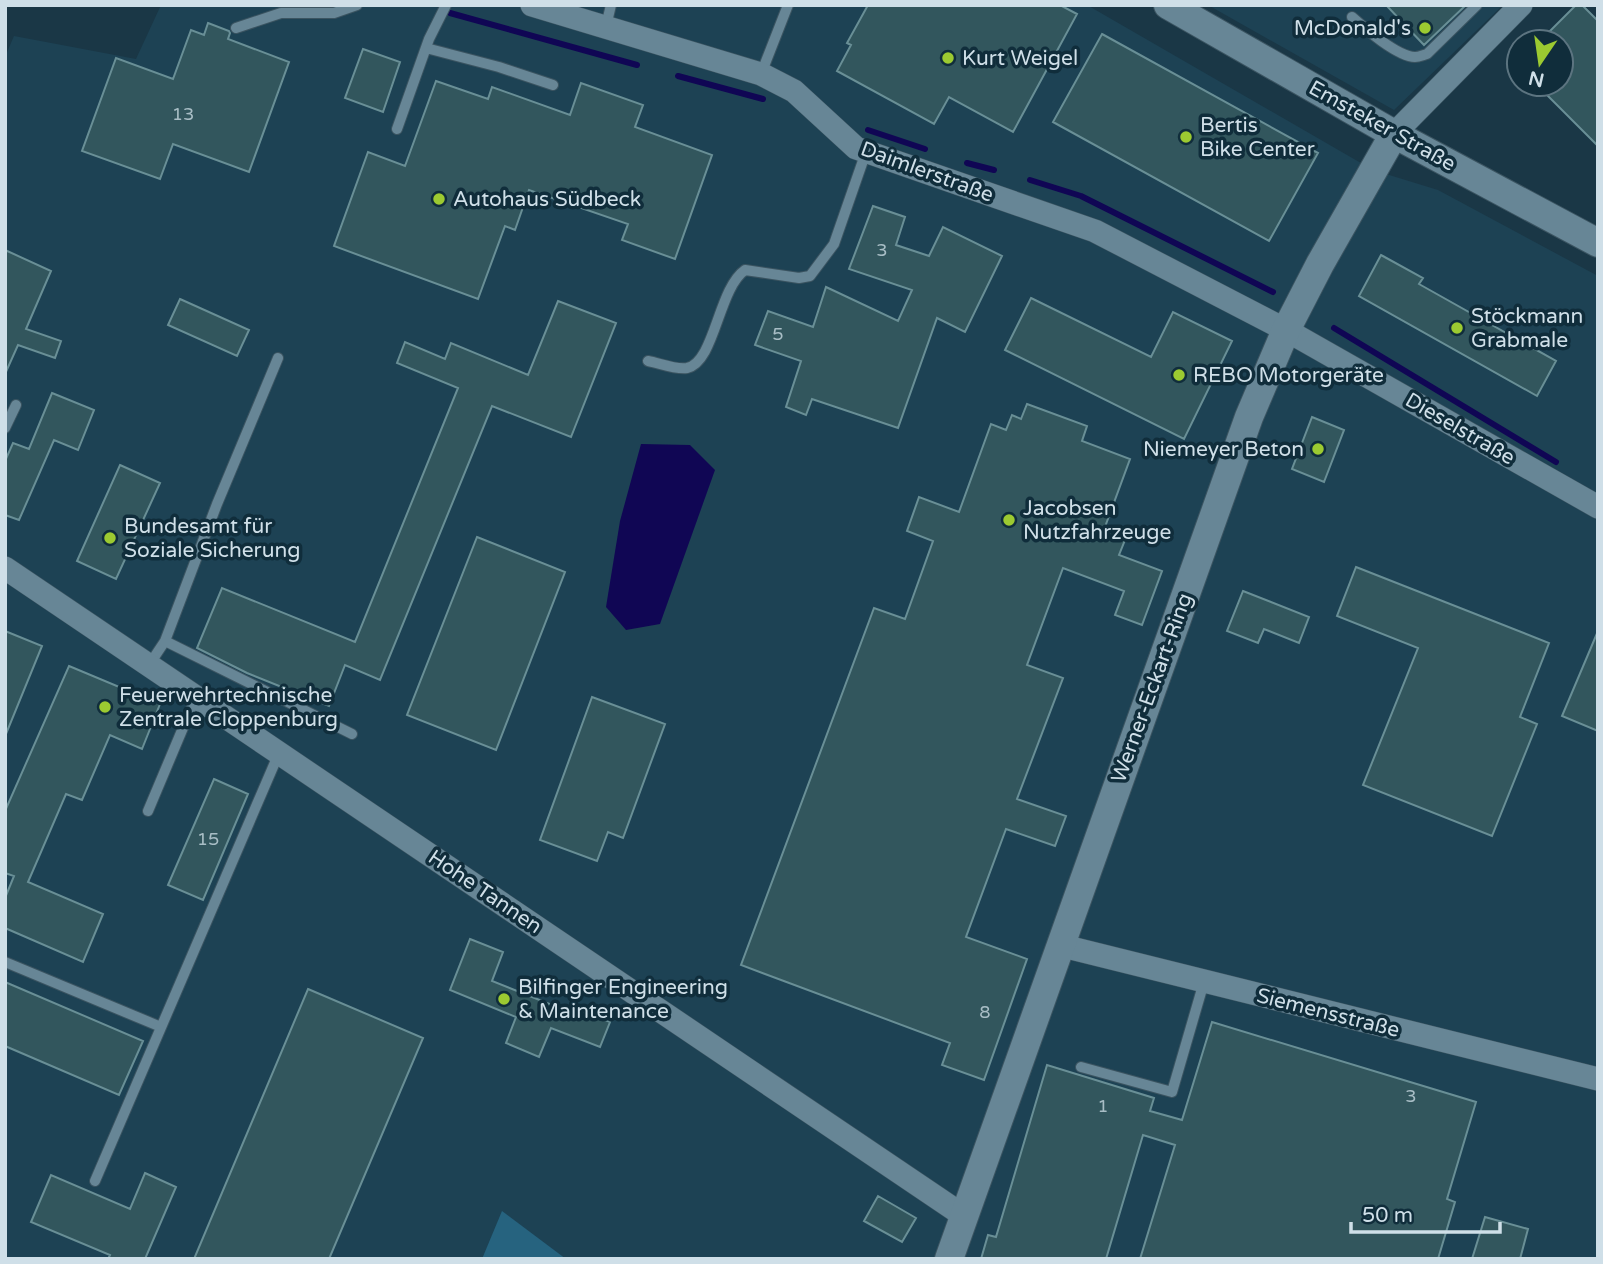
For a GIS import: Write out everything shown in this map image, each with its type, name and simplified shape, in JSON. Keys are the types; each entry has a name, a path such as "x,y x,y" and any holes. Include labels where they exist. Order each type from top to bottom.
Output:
{"street":[{"name":"Daimlerstraße","path":"532,5 608,16 761,74 794,92 856,148 1095,231 1286,330"},
{"name":"Emsteker Straße","path":"1168,5 1394,134 1598,243"},
{"path":"1394,134 1521,5"},
{"name":"Werner-Eckart-Ring","path":"948,1259 1249,417 1286,330 1394,134"},
{"name":"Dieselstraße","path":"1286,330 1598,507"},
{"name":"Hohe Tannen","path":"5,568 964,1216"},
{"name":"Siemensstraße","path":"1059,945 1597,1077"}],"lane":[{"path":"236,29 281,13 334,13 357,5"},
{"path":"397,129 426,48 446,5"},
{"path":"761,74 788,5"},
{"path":"1352,17 1368,32 1406,55 1415,57 1427,54 1477,5"},
{"path":"426,48 499,67 553,85"},
{"path":"649,361 685,369 697,364 709,343 720,309 736,276 745,270 799,278 810,276 834,244 866,152"},
{"path":"149,664 165,640 217,504 278,358"},
{"path":"5,428 16,405"},
{"path":"165,640 352,734"},
{"path":"148,811 196,697"},
{"path":"95,1181 278,752"},
{"path":"5,962 161,1027"},
{"path":"1081,1067 1172,1093 1205,982"}],"shaded area":[{"path":"161,5 1087,5 1373,170 1438,190 1598,276 1598,1259 5,1259 5,57 14,36 136,59"},
{"path":"1208,5 1503,5 1394,110"},
{"path":"641,444 690,445 715,470 660,624 626,630 606,607 620,521"},
{"path":"502,1211 566,1259 482,1259"}],"building":[{"name":"Kurt Weigel","path":"868,5 1060,5 1077,14 1013,132 949,97 934,124 837,71 851,45 847,43"},
{"name":"McDonald's","path":"1386,5 1466,5 1424,45"},
{"path":"1576,5 1582,5 1598,21 1598,146 1550,98 1575,98 1575,28 1553,28"},
{"path":"208,23 229,31 228,39 289,62 249,172 173,144 160,179 82,151 116,58 173,79 191,30 204,35"},
{"name":"Bertis Bike Center","path":"1102,34 1318,153 1269,241 1053,122"},
{"path":"363,49 400,62 383,112 345,98"},
{"name":"Autohaus Südbeck","path":"436,81 488,99 492,87 570,115 581,83 643,105 635,127 712,155 675,259 622,240 628,224 529,190 515,230 505,226 478,299 334,246 368,152 405,166"},
{"path":"873,206 905,217 896,245 929,256 943,227 1002,256 965,332 937,318 898,428 812,399 806,415 786,407 801,361 755,345 768,311 813,327 826,287 898,321 912,290 849,269"},
{"path":"5,250 51,271 26,329 61,341 55,358 18,345 5,374"},
{"name":"Stöckmann Grabmale","path":"1381,255 1423,278 1419,284 1556,361 1537,396 1359,296"},
{"path":"1031,298 1151,357 1173,312 1232,341 1184,439 1005,350"},
{"path":"180,299 249,330 237,356 168,325"},
{"path":"558,301 616,323 571,437 492,406 380,680 345,665 329,706 247,673 197,648 222,588 355,642 458,388 397,363 405,342 445,359 451,343 528,375"},
{"path":"52,393 94,410 78,450 54,440 19,520 5,515 5,461 13,443 29,449"},
{"path":"1027,404 1087,426 1082,441 1130,459 1105,527 1127,535 1119,555 1162,571 1142,625 1115,615 1124,591 1063,568 1027,665 1063,678 1017,799 1066,816 1055,846 1006,829 966,937 1027,959 984,1080 942,1065 950,1043 741,965 874,608 905,619 933,541 907,531 919,497 959,512 991,424 1006,430 1012,415 1021,419"},
{"name":"Niemeyer Beton","path":"1312,417 1344,430 1324,482 1292,469"},
{"path":"120,465 160,483 116,579 77,561"},
{"path":"477,537 565,572 496,750 407,715"},
{"path":"1356,567 1549,643 1520,717 1537,724 1492,836 1363,785 1418,648 1337,616"},
{"path":"1243,591 1309,617 1299,643 1264,629 1258,643 1227,631"},
{"path":"5,631 42,646 6,734 5,734"},
{"path":"1598,631 1598,731 1562,716"},
{"path":"69,666 160,704 142,749 110,735 82,800 66,794 28,882 103,914 83,962 5,928 5,898 14,876 5,873 5,811"},
{"path":"592,697 665,724 623,838 608,832 597,861 540,840"},
{"path":"214,779 248,794 203,900 168,885"},
{"name":"Bilfinger Engineering & Maintenance","path":"470,939 503,952 492,981 582,1017 584,1011 610,1022 600,1047 551,1028 539,1057 506,1043 516,1017 450,990"},
{"path":"5,982 143,1041 119,1095 5,1046"},
{"path":"308,989 423,1038 329,1259 194,1259"},
{"path":"1212,1022 1476,1102 1447,1199 1455,1202 1438,1259 1140,1259 1175,1145 1143,1135 1106,1259 981,1259 988,1235 996,1237 1047,1065 1154,1098 1150,1111 1182,1120"},
{"path":"145,1173 176,1187 145,1259 108,1259 110,1255 31,1222 51,1175 130,1209"},
{"path":"878,1196 916,1218 902,1242 864,1221"},
{"path":"1485,1217 1528,1229 1520,1259 1472,1259"}],"waterway":[{"path":"450,13 637,65"},
{"path":"678,76 763,99"},
{"path":"868,130 925,149"},
{"path":"967,163 994,170"},
{"path":"1030,180 1081,196 1273,292"},
{"path":"1334,328 1556,462"}],"place":[{"name":"McDonald's","path":"1425,28"},
{"name":"Kurt Weigel","path":"948,58"},
{"name":"Bertis Bike Center","path":"1186,137"},
{"name":"Autohaus Südbeck","path":"439,199"},
{"name":"Stöckmann Grabmale","path":"1457,328"},
{"name":"REBO Motorgeräte","path":"1179,375"},
{"name":"Niemeyer Beton","path":"1318,449"},
{"name":"Jacobsen Nutzfahrzeuge","path":"1009,520"},
{"name":"Bundesamt für Soziale Sicherung","path":"110,538"},
{"name":"Feuerwehrtechnische Zentrale Cloppenburg","path":"105,707"},
{"name":"Bilfinger Engineering & Maintenance","path":"504,999"}]}
